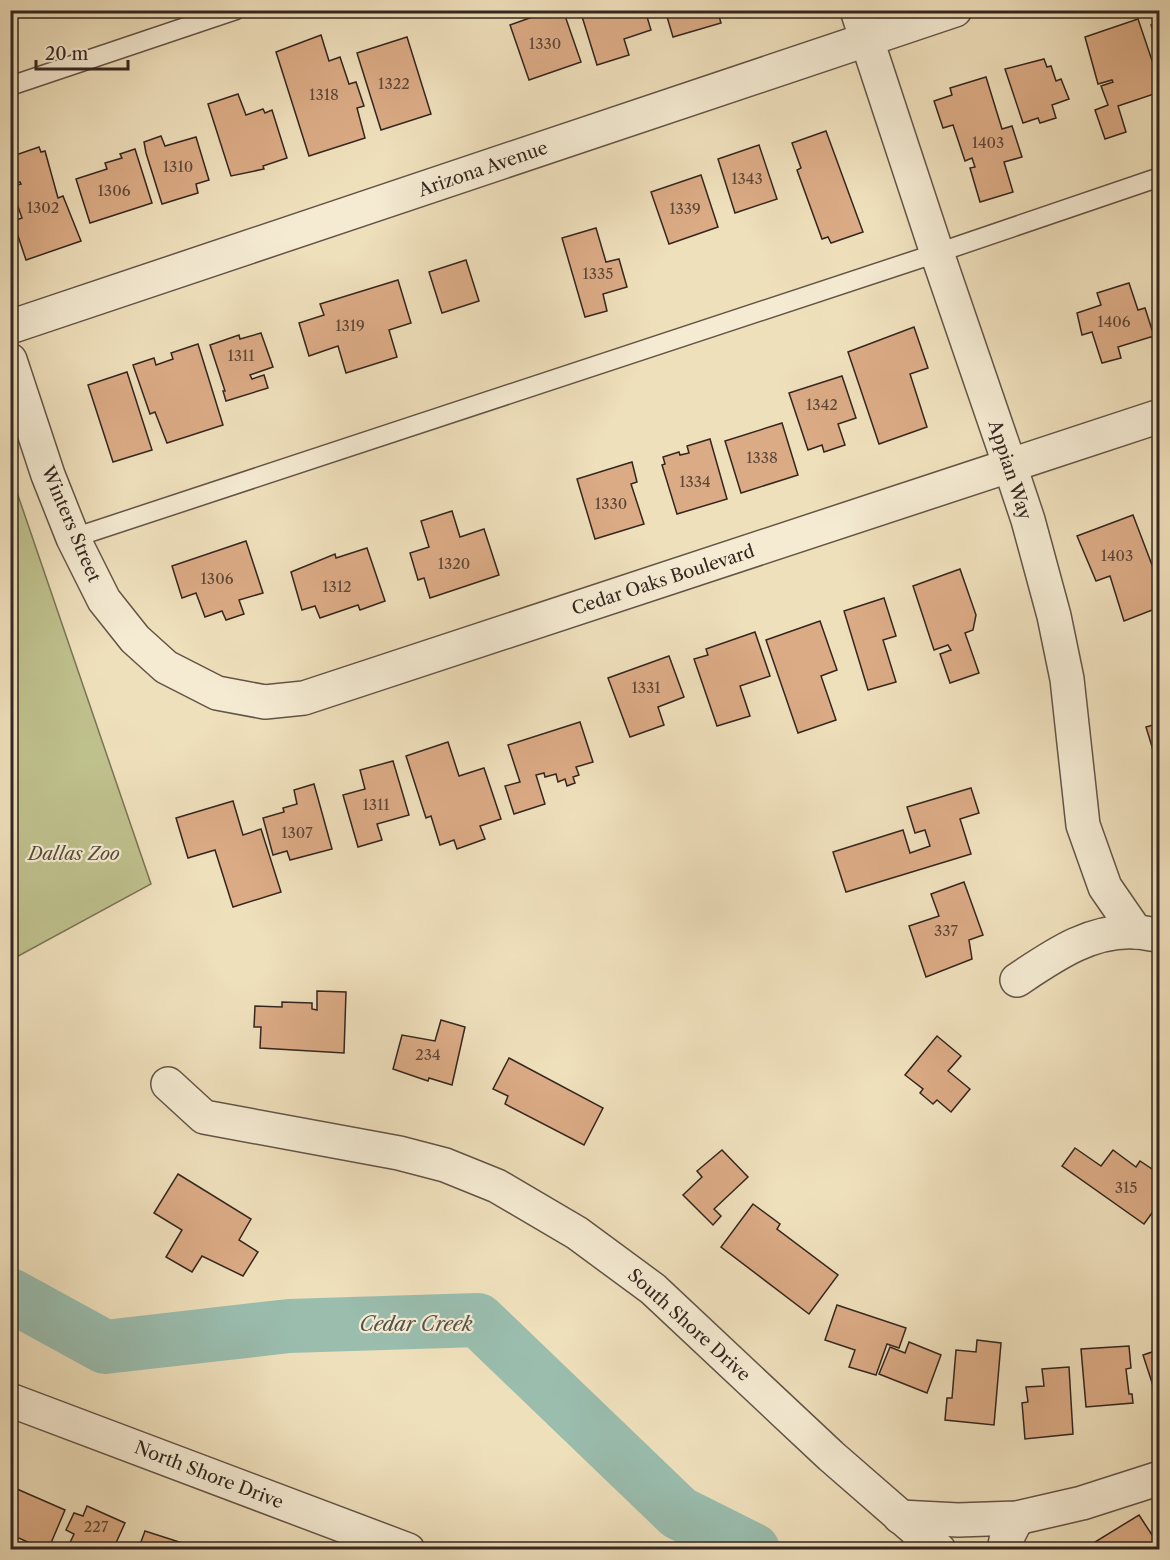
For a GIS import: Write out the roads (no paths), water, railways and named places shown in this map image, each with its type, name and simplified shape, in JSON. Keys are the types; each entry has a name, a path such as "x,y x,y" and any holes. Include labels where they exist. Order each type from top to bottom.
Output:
{"street":[{"name":"Arizona Avenue","path":"10,327 862,25 955,10"},
{"name":"Appian Way","path":"862,25 1028,520 1054,616 1067,679 1083,825 1105,887 1148,933"},
{"name":"Winters Street","path":"10,360 48,475 73,538 104,600 135,639 166,667"},
{"name":"Cedar Oaks Boulevard","path":"166,667 217,693 265,702 304,698 1160,416"},
{"name":"Appian Way","path":"1017,980 1055,955 1085,940 1110,934 1148,933"},
{"name":"South Shore Drive","path":"168,1084 204,1117 399,1152 445,1165 497,1186 577,1233 653,1289 831,1456 939,1550"},
{"name":"North Shore Drive","path":"10,1400 408,1550"},
{"path":"900,1517 958,1520 1017,1518 1082,1503 1160,1478"},
{"path":"1005,1550 1006,1540 1017,1518"}],"lane":[{"path":"10,86 236,10"},
{"path":"73,538 937,253 1160,177"}],"waterway":[{"name":"Cedar Creek","path":"10,1295 105,1347 289,1326 478,1320 679,1513 753,1550"}],"park label":[{"name":"Dallas Zoo","path":"74,854"}]}
